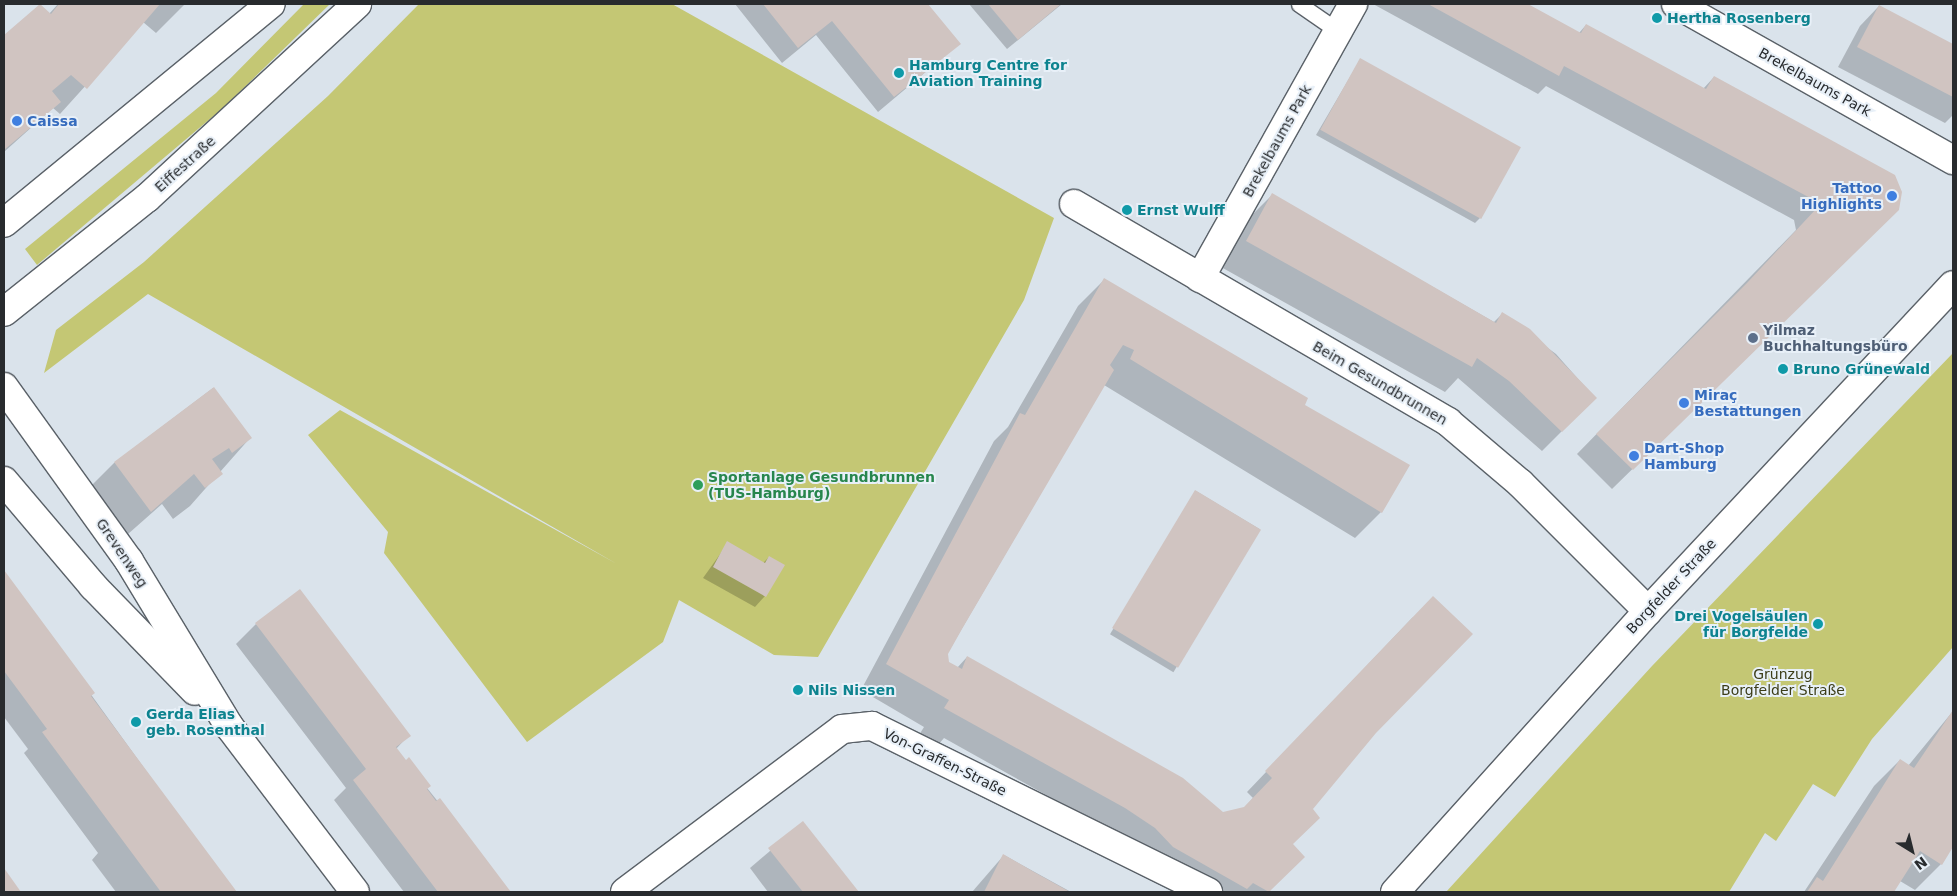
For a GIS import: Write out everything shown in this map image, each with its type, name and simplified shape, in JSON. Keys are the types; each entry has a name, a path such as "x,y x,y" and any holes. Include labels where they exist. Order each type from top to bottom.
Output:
{"main road":[{"path":"4,223 271,4"},
{"name":"Eiffestraße","path":"4,312 147,198 357,4"},
{"name":"Brekelbaums Park","path":"1200,278 1353,4"},
{"name":"Brekelbaums Park","path":"1676,4 1953,160"},
{"name":"Beim Gesundbrunnen","path":"1074,204 1448,422 1520,483 1648,611"},
{"name":"Borgfelder Straße","path":"1395,892 1648,611 1953,286"},
{"name":"Grevenweg","path":"4,387 129,561 229,726 355,892"},
{"name":"Grevenweg","path":"4,481 93,586 229,726"},
{"name":"Von-Graffen-Straße","path":"625,892 842,729 872,726 1208,892"}],"lane":[{"path":"1299,4 1338,31"}],"green space":[{"path":"304,4 330,4 223,108 37,265 25,249 216,93"},
{"name":"Sportanlage Gesundbrunnen (TUS-Hamburg)","path":"419,4 672,4 1054,218 1024,300 818,657 774,655 679,600 663,642 527,742 384,553 388,532 308,435 340,410 617,564 148,294 44,373 56,330 144,262 328,96"},
{"name":"Grünzug Borgfelder Straße","path":"1953,353 1953,647 1872,739 1835,797 1813,784 1776,841 1765,833 1729,892 1446,892 1652,666"}],"building":[{"path":"40,4 51,14 59,4 160,4 87,89 71,75 52,91 61,102 4,150 4,35"},
{"name":"Hamburg Centre for Aviation Training","path":"763,4 928,4 961,44 894,97 832,21 798,48"},
{"path":"988,4 1061,4 1018,40"},
{"path":"1428,4 1528,4 1581,33 1586,24 1706,89 1714,76 1895,175 1902,192 1899,210 1633,470 1596,434 1747,283 1816,209 1814,200 1564,66 1559,76"},
{"path":"1879,5 1953,44 1953,97 1857,47"},
{"path":"1360,58 1521,147 1481,219 1320,130"},
{"path":"1272,193 1496,323 1502,312 1530,329 1597,398 1562,432 1509,381 1477,358 1472,367 1246,241"},
{"path":"1104,278 1308,398 1305,405 1410,465 1382,513 1130,359 1134,350 1123,345 1110,365 1114,370 948,654 949,662 962,669 967,656 1183,778 1223,812 1244,807 1272,778 1265,771 1433,596 1473,634 1376,733 1313,809 1320,818 1293,844 1305,857 1269,892 1253,883 1247,889 1173,847 1155,828 1125,808 944,708 949,700 886,664 1020,413 1025,415"},
{"path":"214,387 252,438 232,453 229,448 212,459 223,474 205,488 194,474 151,512 114,462"},
{"path":"1195,490 1261,530 1178,668 1112,628"},
{"path":"727,541 765,563 769,556 785,565 766,597 713,567"},
{"path":"4,570 95,693 91,696 237,892 161,892 42,732 47,729 4,671"},
{"path":"300,589 411,736 396,747 406,760 409,757 431,786 427,789 436,801 440,798 511,892 438,892 353,780 366,769 255,623"},
{"path":"1953,710 1953,847 1942,865 1920,851 1894,892 1807,892 1817,877 1823,881 1900,759 1914,768"},
{"path":"803,821 859,892 803,892 768,848"},
{"path":"1003,854 1034,872 1070,892 984,892"},
{"path":"4,868 21,892 4,892"}],"place":[{"name":"Hertha Rosenberg","path":"1657,18"},
{"name":"Hamburg Centre for Aviation Training","path":"899,73"},
{"name":"Caissa","path":"17,121"},
{"name":"Tattoo Highlights","path":"1892,196"},
{"name":"Ernst Wulff","path":"1127,210"},
{"name":"Yilmaz Buchhaltungsbüro","path":"1753,338"},
{"name":"Bruno Grünewald","path":"1783,369"},
{"name":"Miraç Bestattungen","path":"1684,403"},
{"name":"Dart-Shop Hamburg","path":"1634,456"},
{"name":"Sportanlage Gesundbrunnen (TUS-Hamburg)","path":"698,485"},
{"name":"Drei Vogelsäulen für Borgfelde","path":"1818,624"},
{"name":"Nils Nissen","path":"798,690"},
{"name":"Gerda Elias geb. Rosenthal","path":"136,722"}]}
